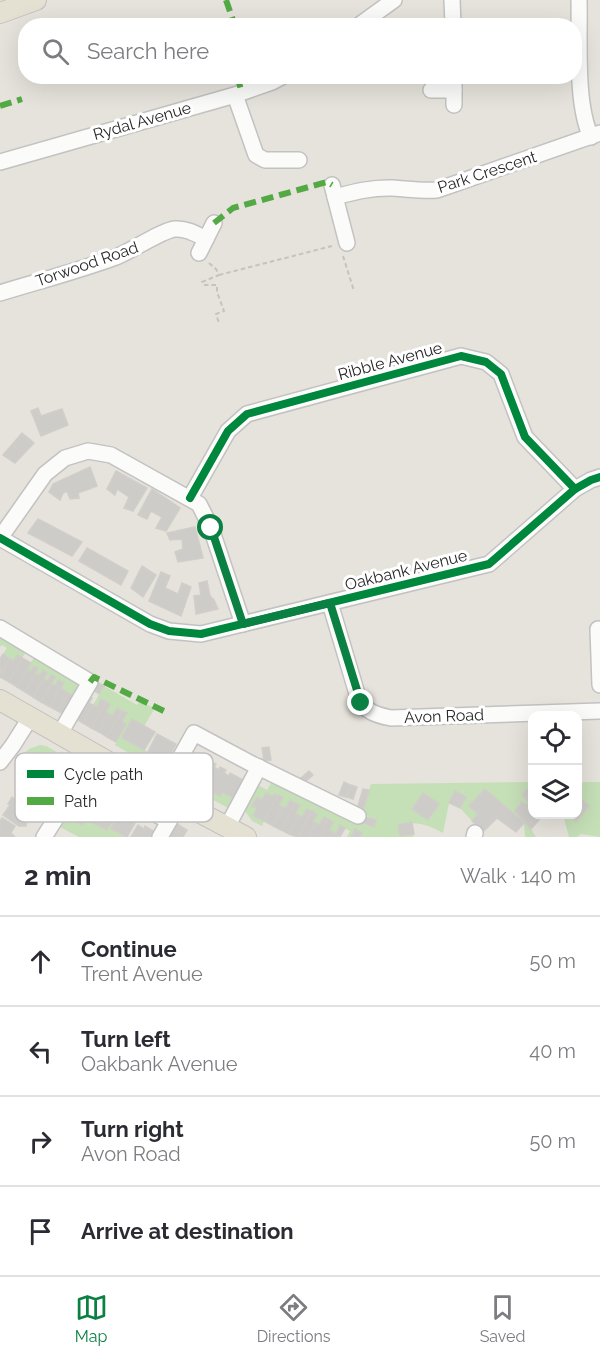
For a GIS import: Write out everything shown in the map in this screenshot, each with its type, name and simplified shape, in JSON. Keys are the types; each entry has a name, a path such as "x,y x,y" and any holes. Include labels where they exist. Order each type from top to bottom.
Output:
{"main road":[{"path":"0,13 36,0"},
{"path":"0,700 91,753"},
{"path":"213,820 246,837"}],"street":[{"path":"369,18 394,0"},
{"path":"452,0 453,18"},
{"path":"579,0 579,18"},
{"name":"Rydal Avenue","path":"0,162 266,84"},
{"path":"431,90 451,84"},
{"path":"454,84 454,105"},
{"path":"581,84 581,108 586,126 596,135"},
{"path":"235,95 256,155 265,160 299,160"},
{"name":"Park Crescent","path":"345,248 333,191 392,188 419,192 437,190 596,135"},
{"path":"199,253 214,223"},
{"name":"Torwood Road","path":"0,293 114,258 168,230 187,230 206,239"},
{"name":"Ribble Avenue","path":"190,498 228,431 247,414 461,356 486,362 501,374 525,437 575,489"},
{"path":"0,538 45,474 65,458 88,452 111,454 199,504 211,528 243,624"},
{"name":"Oakbank Avenue","path":"0,538 150,624 169,631 201,634 489,564 575,489 600,477"},
{"name":"Avon Road","path":"330,603 358,697 366,709 377,715 391,718 600,711"},
{"path":"0,628 90,682 59,735"},
{"path":"598,629 600,686"},
{"path":"0,762 30,718"},
{"path":"183,753 195,733 358,816"},
{"path":"227,827 259,767"},
{"path":"44,837 54,822"},
{"path":"160,837 169,822"}],"path":[{"path":"219,323 216,314 224,311 217,292 217,285 205,285 202,282 219,275 345,248 354,291"},
{"path":"216,269 219,275"}],"green space":[{"path":"0,632 28,649 22,658 17,656 14,661 3,654 7,648 2,645 0,647"},
{"path":"36,654 86,683 77,698 60,688 63,683 59,680 55,686 52,684 55,677 51,675 48,681 44,679 47,673 42,671 39,676 35,674 38,668 34,666 31,671 27,669"},
{"path":"104,686 137,705 139,702 155,708 144,726 132,720 122,738 147,753 129,753 115,745 126,724 122,722 127,713 117,708 113,716 106,712 110,704 102,699 97,707 93,705"},
{"path":"40,745 58,753 25,753"},
{"path":"274,778 373,827 376,820 362,814 371,784 528,782 528,790 522,795 528,801 528,805 524,802 519,803 518,815 536,837 525,837 524,824 515,815 469,806 478,814 472,821 460,808 465,797 449,803 443,833 426,825 411,823 398,825 400,836 414,834 413,837 360,837 362,833 355,829 351,837 347,837 350,831 340,826 336,834 329,830 333,822 324,817 319,825 313,822 317,814 307,809 302,817 295,814 299,806 290,801 286,808 279,805 283,797 275,794 273,797 262,800 257,797 253,806 257,808 254,816 264,821 262,826 252,821 243,808 256,784 267,790","holes":["423,793 439,804 429,820 412,809"]},
{"path":"582,782 600,782 600,837 581,834 577,837 569,837 564,819 576,821 582,819 582,815 589,807 582,800"},
{"path":"222,792 236,799 230,809 213,800 213,793 219,796"},
{"path":"62,822 77,822 83,825 85,822 91,822 106,830 111,822 115,822 111,829 125,837 79,837 60,827"}],"building":[{"path":"38,408 41,416 62,409 68,425 41,436 31,411"},
{"path":"22,433 34,443 15,463 3,455"},
{"path":"90,467 97,486 78,493 79,498 70,499 67,491 63,493 60,500 49,492 53,484"},
{"path":"116,471 147,488 133,511 124,508 129,497 117,489 115,495 107,489"},
{"path":"152,489 180,508 166,531 156,528 162,517 151,511 147,519 138,515"},
{"path":"38,519 82,542 72,556 28,533"},
{"path":"195,527 203,558 178,562 175,552 183,549 182,539 170,540 167,533"},
{"path":"87,548 128,571 121,585 79,561"},
{"path":"142,566 156,575 143,597 131,588"},
{"path":"161,572 170,576 165,588 178,594 182,583 191,587 181,616 149,601"},
{"path":"207,581 210,596 218,609 196,614 194,596 201,595 199,583"},
{"path":"3,654 10,659 0,677 0,659"},
{"path":"17,655 22,658 9,682 0,677 10,659 14,661"},
{"path":"22,658 31,663 17,687 9,682"},
{"path":"34,666 38,668 25,692 17,687 27,669 31,671"},
{"path":"43,670 47,673 33,697 25,692 35,674 39,676"},
{"path":"51,675 55,677 41,702 33,697 44,679 48,681"},
{"path":"59,680 64,683 50,707 41,702 52,684 55,686"},
{"path":"95,681 104,686 99,694 91,688"},
{"path":"60,688 68,693 58,711 50,707"},
{"path":"68,693 77,698 66,716 58,711"},
{"path":"87,695 92,698 89,703 93,705 83,723 74,718"},
{"path":"101,699 106,702 91,728 83,723 93,705 97,707"},
{"path":"106,702 110,704 106,712 109,714 99,732 91,728"},
{"path":"117,708 122,711 107,737 99,732 109,714 113,716"},
{"path":"122,711 127,713 122,722 126,724 116,742 107,737"},
{"path":"132,719 155,732 144,750 122,738"},
{"path":"157,734 176,744 171,753 148,752"},
{"path":"269,747 271,760 264,761 262,748"},
{"path":"213,763 216,764 214,767 226,770 224,773 229,776 230,773 245,781 235,799 222,792 220,796 213,792"},
{"path":"309,771 313,775 305,782 301,778"},
{"path":"344,782 350,785 346,797 339,795"},
{"path":"351,785 357,787 353,799 347,797"},
{"path":"528,788 528,801 522,795"},
{"path":"363,789 369,790 363,811 357,809"},
{"path":"485,789 524,823 516,832 497,818 483,832 472,821 478,814 469,806"},
{"path":"455,791 466,797 460,808 449,803"},
{"path":"266,793 273,797 274,794 278,796 264,821 253,816 257,808 252,806 257,797 262,800"},
{"path":"423,793 439,804 428,820 412,809"},
{"path":"278,795 283,797 279,805 282,807 273,826 264,821"},
{"path":"12,797 15,799 15,822 27,822 26,826 19,826 3,815 10,805 8,804"},
{"path":"290,800 295,803 281,830 273,826 282,807 286,808"},
{"path":"582,800 589,806 582,815"},
{"path":"521,802 528,805 528,819 540,819 531,829 515,811"},
{"path":"295,803 300,805 295,814 299,815 289,834 281,830"},
{"path":"307,809 312,811 298,837 289,834 299,815 302,817"},
{"path":"312,811 317,814 313,822 316,823 309,837 298,837"},
{"path":"324,817 328,819 319,837 309,837 316,823 319,825"},
{"path":"366,817 376,820 374,827 363,823"},
{"path":"2,818 15,826 11,833 15,837 0,837"},
{"path":"328,819 333,822 329,830 333,832 330,837 319,837"},
{"path":"91,822 111,822 107,830"},
{"path":"115,822 135,822 127,837 111,829"},
{"path":"412,822 414,834 400,836 398,825"},
{"path":"177,824 187,830 183,837 170,837"},
{"path":"138,825 155,832 152,837 131,837"},
{"path":"340,825 345,828 340,837 330,837 333,832 336,834"},
{"path":"355,829 362,833 360,837 351,837"}],"marked path":[{"path":"226,0 232,18"},
{"path":"239,84 242,93"},
{"path":"0,106 22,99"},
{"path":"214,223 233,208 327,182 332,185"},
{"path":"90,682 94,677 168,713"}],"cycle path":[{"path":"190,498 228,431 247,414 461,356 486,362 501,374 525,437 575,489"},
{"path":"0,538 150,624 169,631 201,634 489,564 575,489 600,477"}],"route":[{"path":"211,528 243,624 330,603 361,703"}]}
